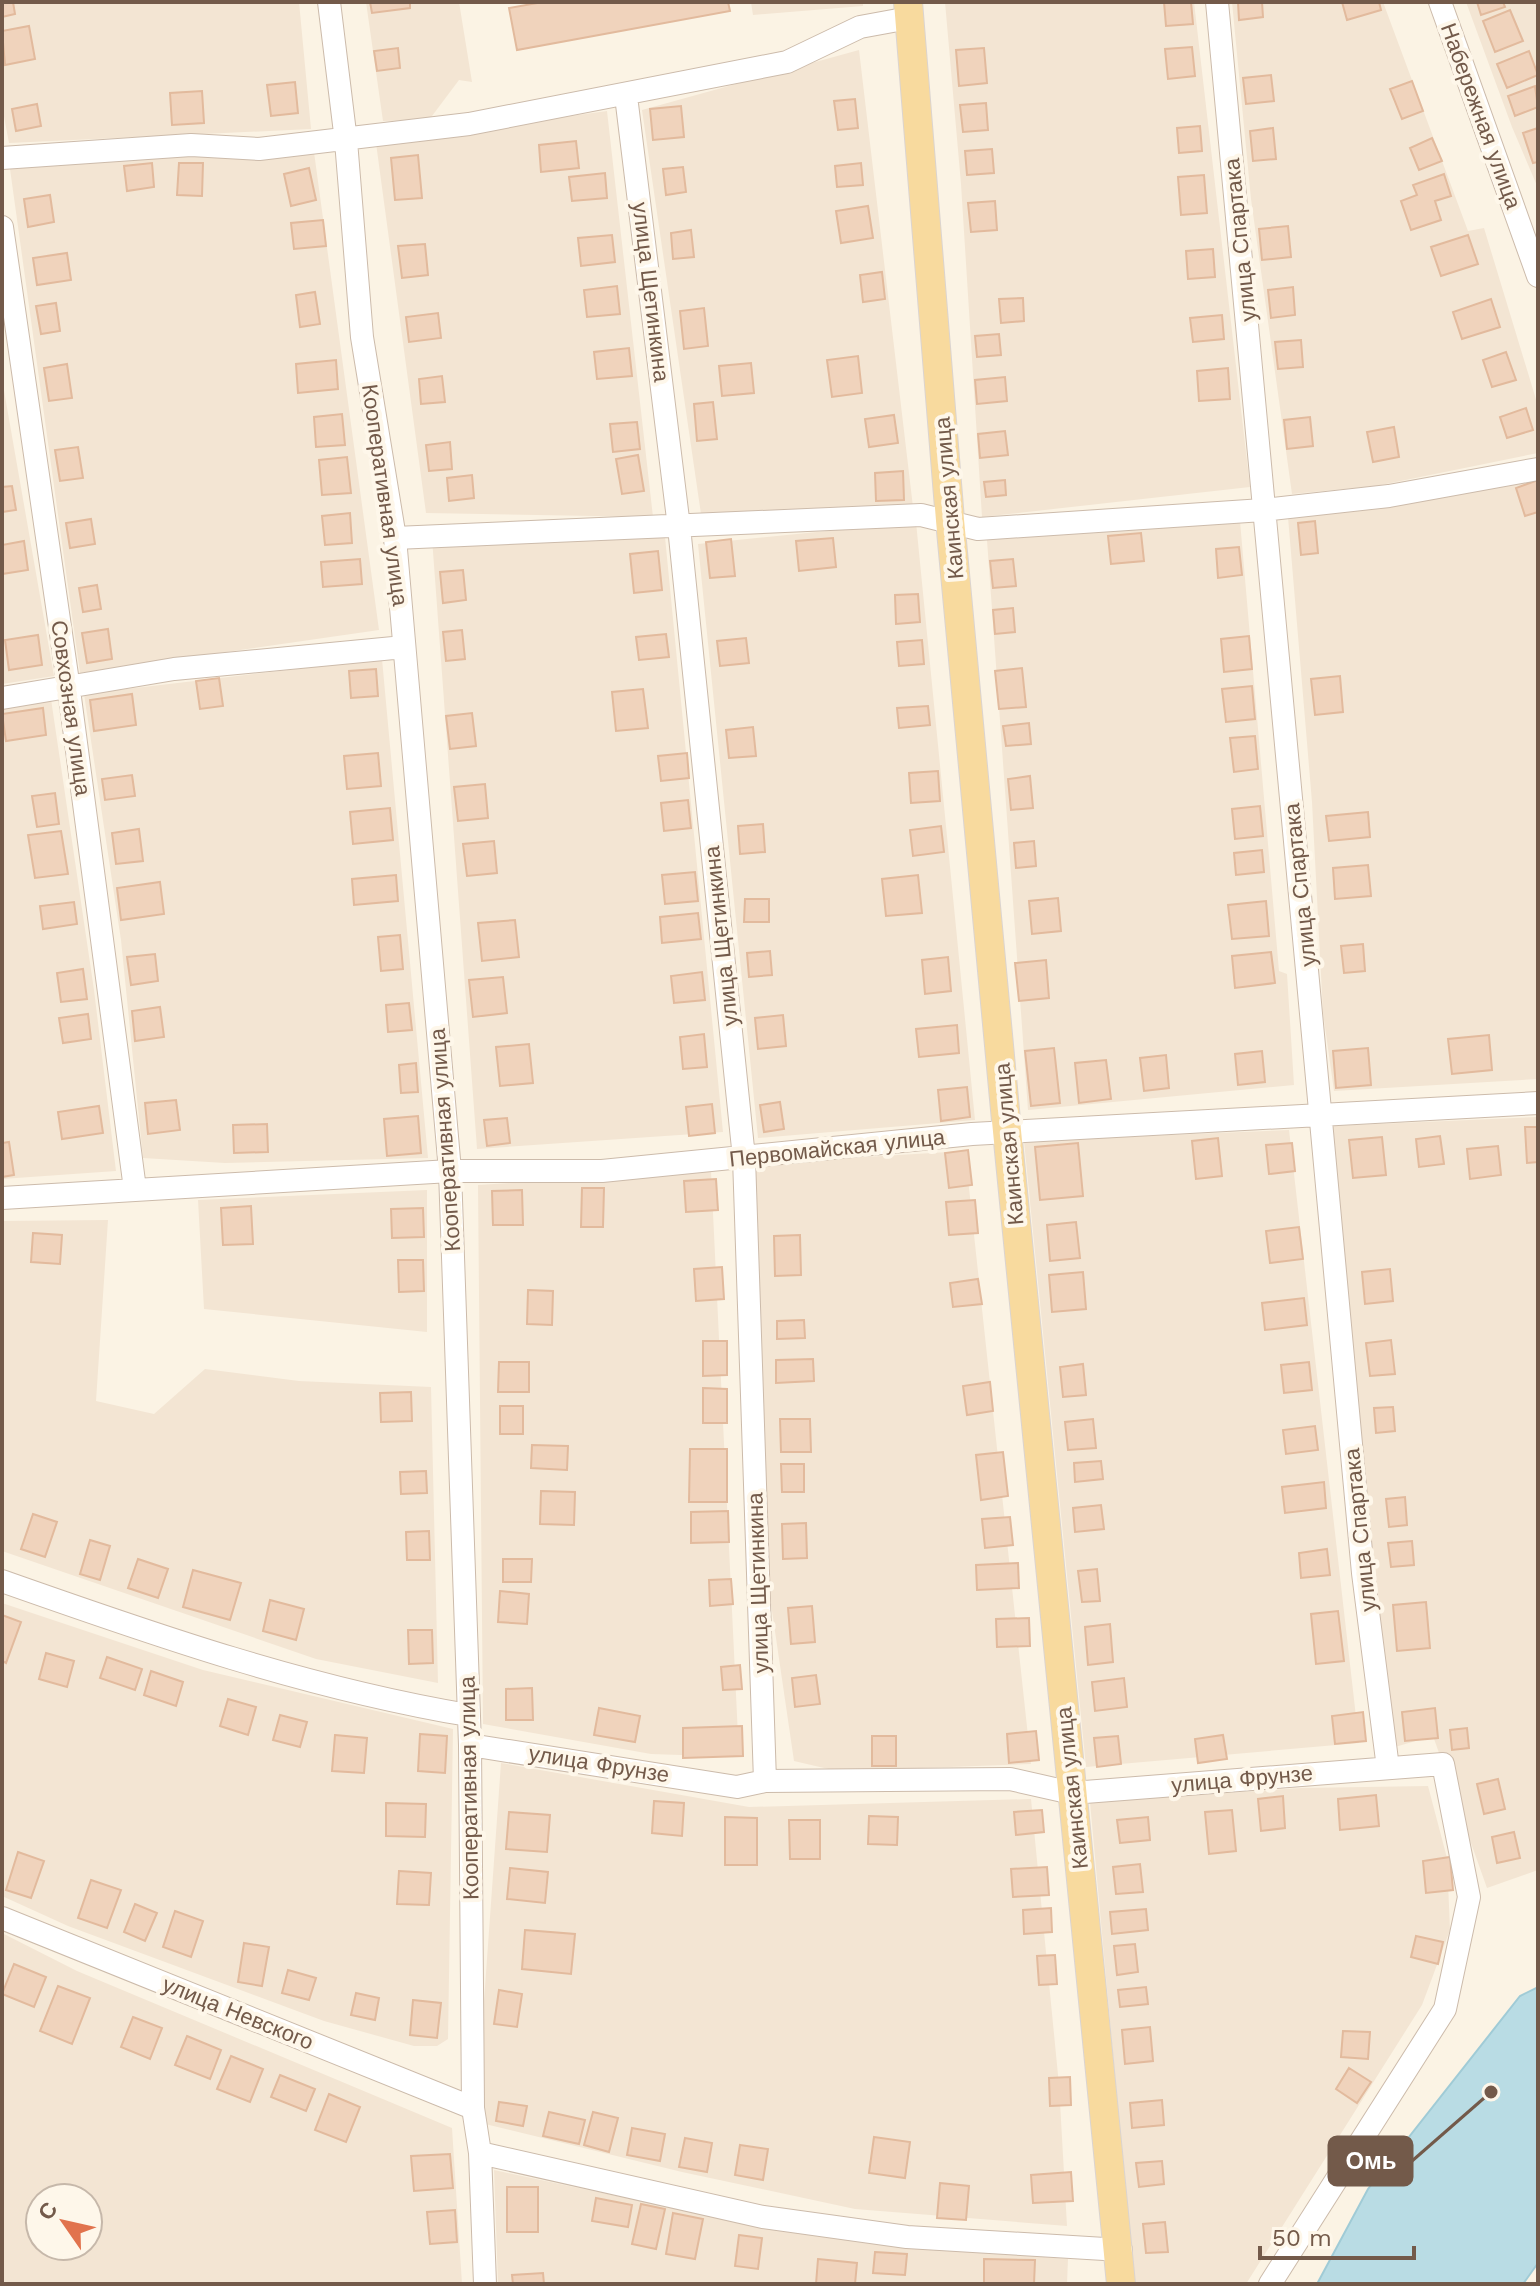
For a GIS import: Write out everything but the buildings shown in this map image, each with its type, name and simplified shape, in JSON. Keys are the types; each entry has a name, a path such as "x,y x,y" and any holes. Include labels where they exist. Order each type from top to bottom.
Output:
{"main road":[{"name":"Каинская улица","path":"908,10 950,520 1007,1131 1072,1793 1121,2250 1121,2284"}],"street":[{"name":"Кооперативная улица","path":"329,2 346,141 362,337 395,538 450,1171 470,1745 473,2108 480,2153 485,2284"},
{"name":"улица Спартака","path":"1217,2 1363,1573 1388,1768"},
{"name":"Набережная улица","path":"1440,2 1538,276"},
{"path":"2,158 101,148 191,145 259,149 346,141 626,96 787,62 860,27 908,10"},
{"name":"улица Щетинкина","path":"626,96 679,527 744,1158 765,1781"},
{"name":"Совхозная улица","path":"2,227 68,684 135,1189"},
{"path":"395,538 921,515 978,529 1263,510 1389,496 1538,469"},
{"path":"2,698 68,684 189,668 404,647"},
{"name":"Первомайская улица","path":"2,1198 450,1171 602,1171 1007,1131 1538,1103"},
{"path":"2,1581 177,1643 308,1682 468,1715"},
{"name":"улица Фрунзе","path":"470,1745 737,1787 765,1781 1010,1779 1072,1793 1443,1764 1469,1897 1445,2009 1270,2284"},
{"name":"улица Невского","path":"2,1918 473,2108"},
{"path":"480,2153 763,2217 907,2237 1121,2250"}],"shaded area":[{"path":"2,2 299,2 311,129 9,143 2,106"},
{"path":"366,2 459,2 472,82 459,80 429,120 383,121"},
{"path":"751,2 863,2 863,6 753,15"},
{"path":"945,2 1194,2 1250,487 982,517 961,184"},
{"path":"1232,2 1383,2 1468,231 1484,228 1538,406 1538,453 1376,486 1292,494 1251,199"},
{"path":"1466,2 1538,2 1538,188 1512,127"},
{"path":"859,50 913,507 701,514 642,110"},
{"path":"607,111 653,517 426,513 376,143"},
{"path":"314,152 379,630 80,673 10,169 166,155"},
{"path":"2,379 54,676 2,684"},
{"path":"1538,476 1538,1079 1334,1091 1323,1013 1312,802 1288,517"},
{"path":"1240,521 1279,971 1287,974 1294,1085 1028,1110 987,540"},
{"path":"916,522 975,1120 758,1138 698,544"},
{"path":"665,537 723,1132 477,1149 432,538"},
{"path":"382,659 428,1158 225,1163 143,1158 121,940 84,694"},
{"path":"51,699 94,990 116,1171 2,1179 2,708"},
{"path":"1538,1117 1538,1870 1487,1888 1433,1736 1388,1749 1331,1126"},
{"path":"1289,1130 1359,1743 1086,1767 1024,1141"},
{"path":"965,1151 1031,1764 837,1771 794,1761 765,1563 748,1164"},
{"path":"711,1171 739,1757 651,1754 483,1724 478,1185"},
{"path":"427,1190 427,1332 204,1309 198,1200"},
{"path":"108,1220 96,1401 154,1414 205,1369 299,1381 431,1387 438,1683 316,1659 2,1551 2,1221"},
{"path":"2,1603 203,1670 453,1729 448,2039 437,2046 414,2046 324,2021 68,1926 2,1896"},
{"path":"501,1763 749,1807 1031,1799 1059,2085 1067,2226 855,2209 682,2172 481,2123 483,2015"},
{"path":"1428,1786 1447,1858 1450,1930 1422,2005 1246,2284 1134,2284 1090,1802 1301,1788"},
{"path":"2,1933 77,1971 452,2128 462,2284 2,2284"},
{"path":"494,2170 767,2228 859,2242 1068,2259 1067,2284 498,2284"}],"water":[{"path":"1538,1987 1538,2263 1523,2284 1317,2284 1368,2189 1520,1996"}],"place":[{"name":"Омь","path":"1491,2092"}]}
